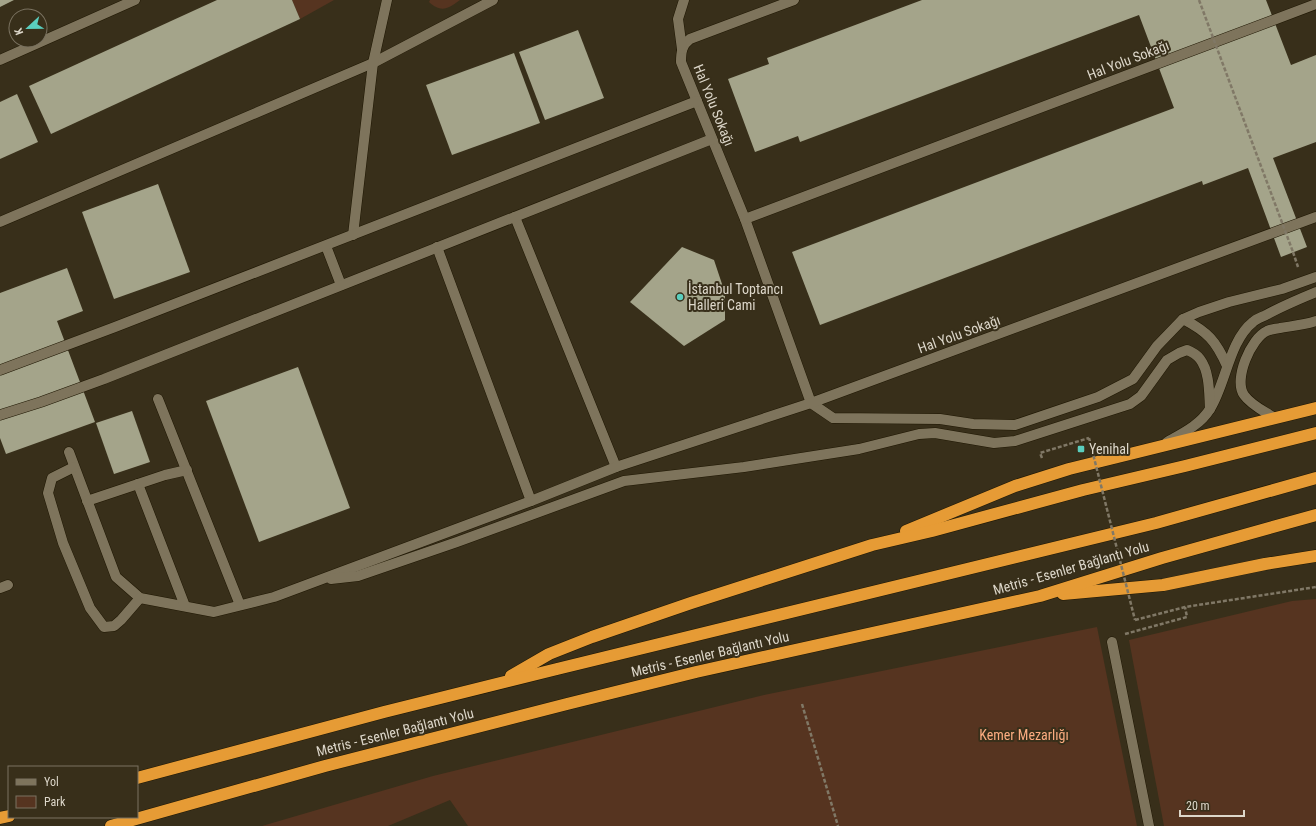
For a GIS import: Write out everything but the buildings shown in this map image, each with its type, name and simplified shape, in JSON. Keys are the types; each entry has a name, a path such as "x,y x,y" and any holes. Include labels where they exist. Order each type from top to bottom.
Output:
{"highway":[{"path":"872,545 1015,486 1069,469 1316,408"},
{"name":"Metris - Esenler Bağlantı Yolu","path":"496,684 549,654 592,637 691,603 872,545 1083,490 1316,433"},
{"name":"Metris - Esenler Bağlantı Yolu","path":"138,778 384,712 1156,522 1316,478"},
{"name":"Metris - Esenler Bağlantı Yolu","path":"111,826 325,766 696,672 1040,596 1162,558 1316,515"},
{"path":"1040,596 1163,585 1266,564 1316,556"}],"street":[{"path":"0,60 135,0"},
{"path":"353,235 373,63 387,0"},
{"path":"0,222 373,63 493,0"},
{"path":"682,48 678,19 684,0"},
{"name":"Hal Yolu Sokağı","path":"794,0 690,39 682,48 681,62 745,219 811,403 1316,217"},
{"name":"Hal Yolu Sokağı","path":"745,219 1316,4"},
{"path":"0,370 326,246 697,101"},
{"path":"0,416 104,378 712,139"},
{"path":"515,217 616,467"},
{"path":"326,246 341,285"},
{"path":"437,247 531,501"},
{"path":"68,452 116,577 140,598 214,612 274,597 531,501 616,467 811,403 833,418 940,420 973,424 1014,425 1098,397 1133,379 1157,346 1183,319 1198,312 1229,302 1282,289 1316,277"},
{"path":"1160,446 1187,431 1199,422 1210,409 1222,385 1226,366 1244,331 1253,322 1281,307 1316,292"},
{"path":"1183,319 1196,325 1210,336 1220,351 1226,366"},
{"path":"1274,418 1251,402 1244,395 1240,386 1243,367 1250,349 1254,343 1267,331 1316,321"},
{"path":"314,582 358,576 458,542 624,481 744,467 859,449 918,434 935,433 994,443 1015,441 1130,404 1141,396 1167,360 1187,350 1200,359 1205,370 1210,409"},
{"path":"158,399 240,605"},
{"path":"74,467 52,478 48,493 63,543 90,608 104,628 114,626 140,598"},
{"path":"87,501 165,475 187,470"},
{"path":"138,484 185,606"},
{"path":"1112,642 1149,826"}],"path":[{"path":"1199,0 1293,252"},
{"path":"1042,458 1040,453 1089,438 1135,620 1185,607 1316,587"},
{"path":"1112,642 1116,636 1188,618 1185,607"},
{"path":"802,704 838,826"}],"green space":[{"path":"292,0 334,0 300,19"},
{"path":"430,0 460,0 452,6 441,9 429,2"},
{"path":"1316,599 1316,826 1164,826 1129,640 1292,601"},
{"name":"Kemer Mezarlığı","path":"1097,627 1137,826 468,826 450,800 388,826 262,826 433,776 764,695"}],"place":[{"name":"İstanbul Toptancı Halleri Cami","path":"680,297"},
{"name":"Yenihal","path":"1081,449"}]}
